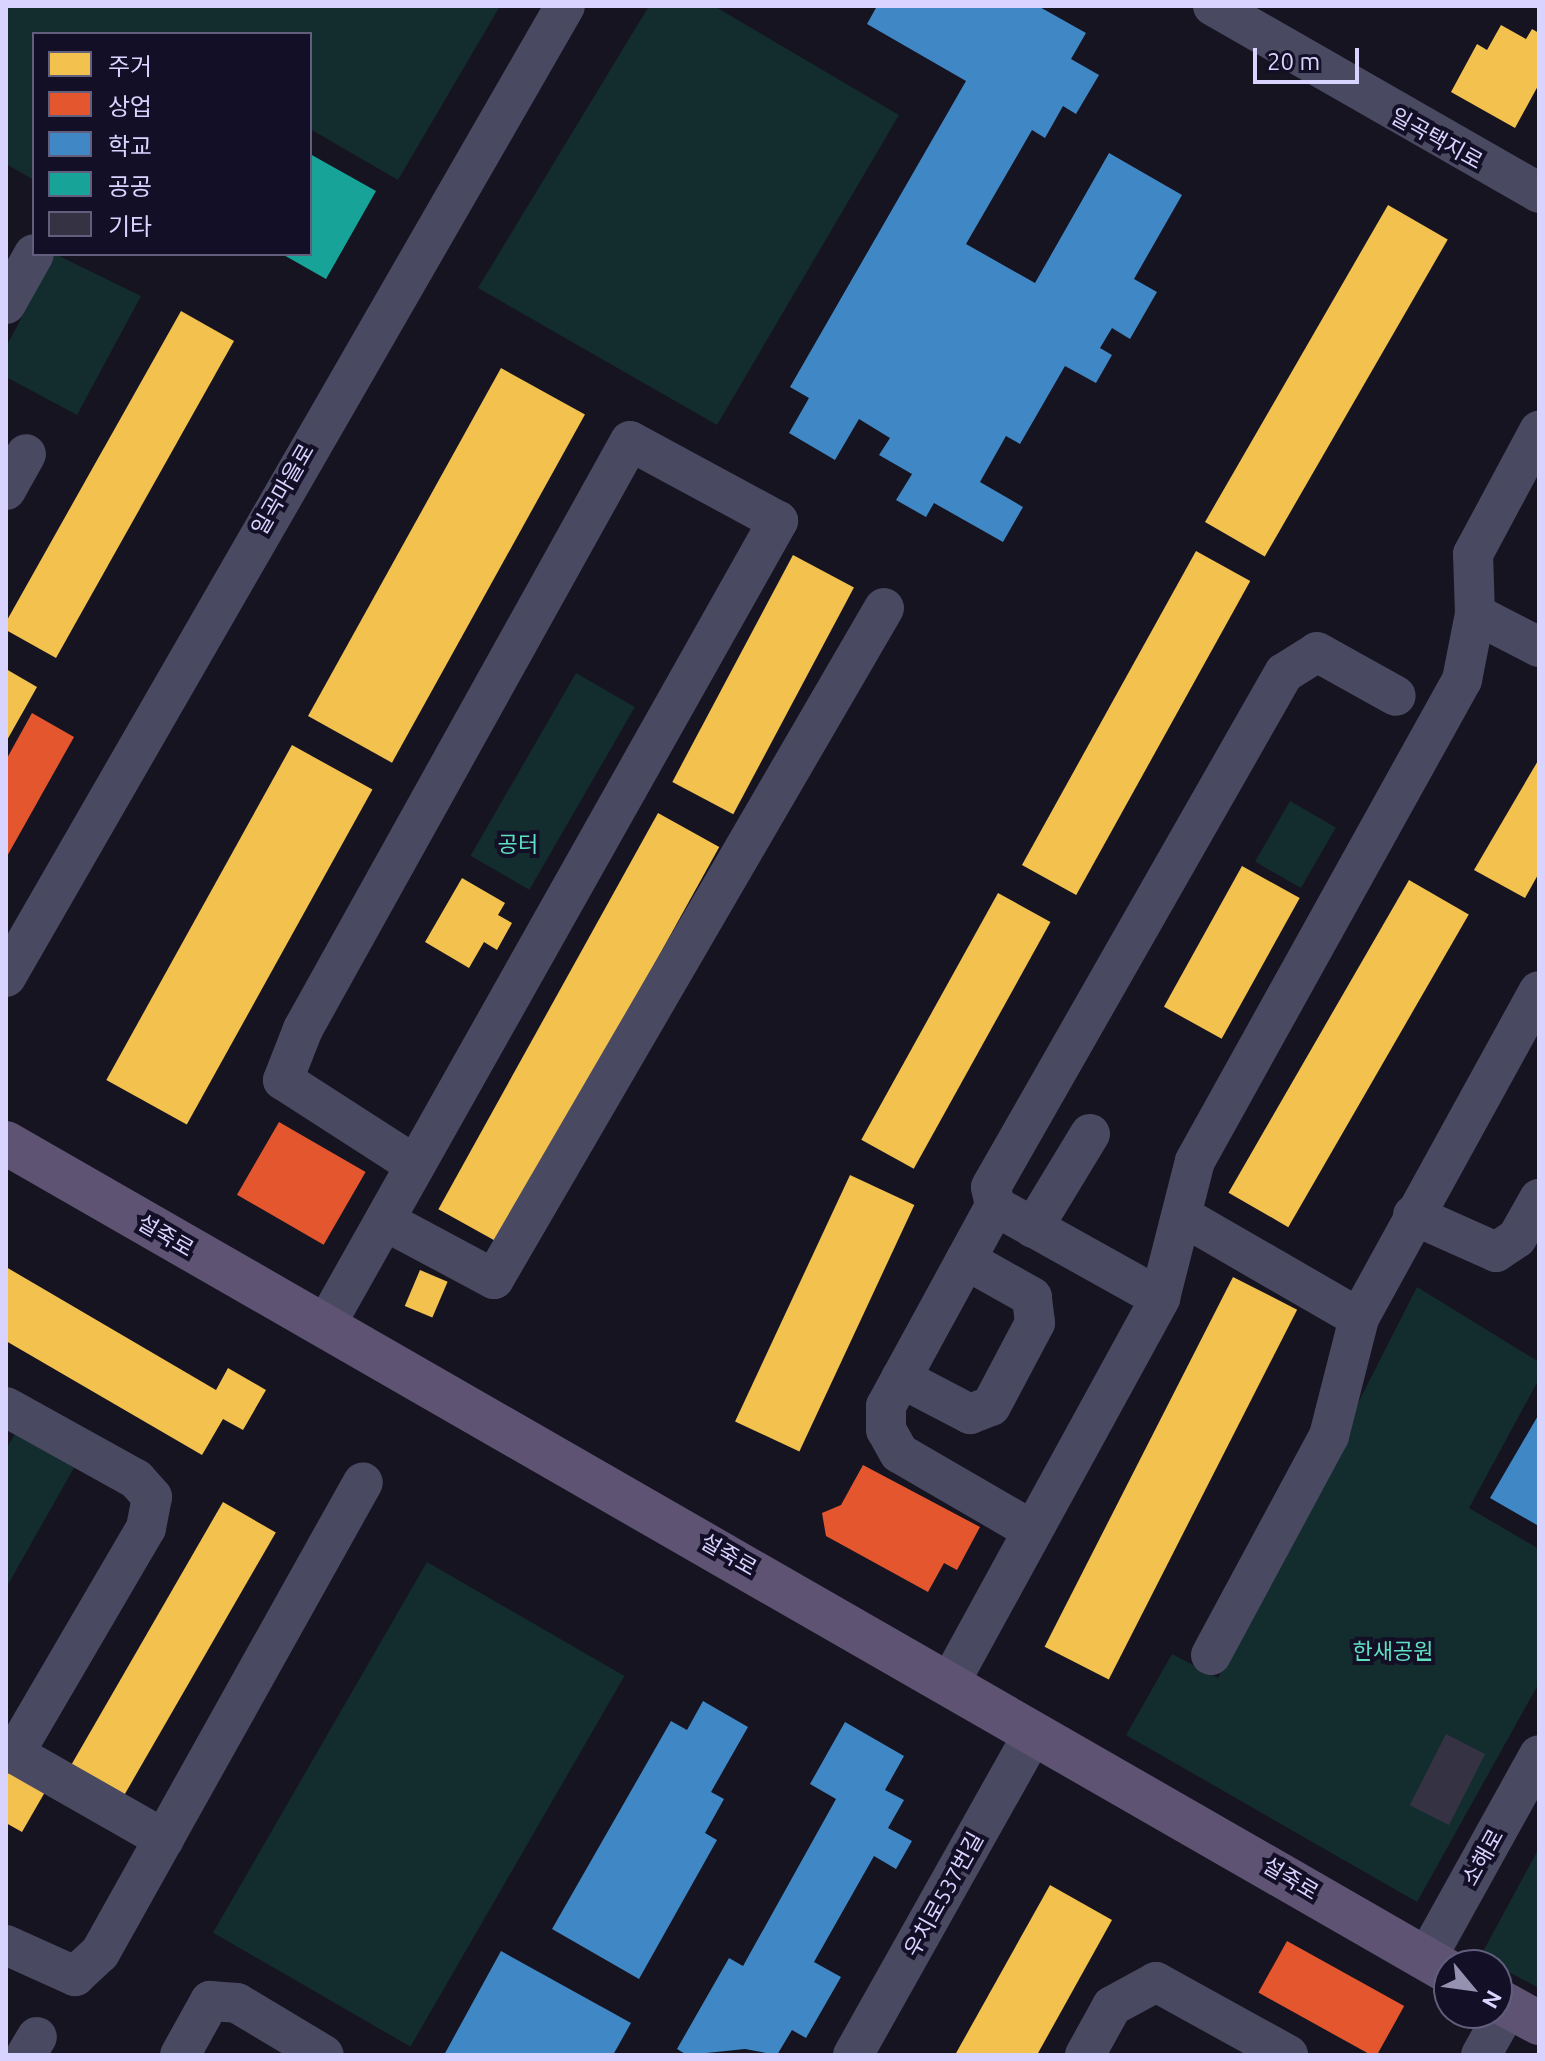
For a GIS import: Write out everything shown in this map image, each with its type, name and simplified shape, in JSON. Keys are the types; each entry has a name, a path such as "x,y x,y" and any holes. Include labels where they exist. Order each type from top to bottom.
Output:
{"main road":[{"name":"설죽로","path":"6,1143 1433,1964"}],"street":[{"name":"일곡마을로","path":"6,977 565,6"},
{"name":"일곡택지로","path":"1213,6 1539,193"},
{"path":"6,304 33,256"},
{"path":"949,1684 1030,1529 1160,1298 1184,1217 1195,1161 1462,680 1475,614 1473,554 1539,431"},
{"path":"325,1326 389,1223 415,1165 778,521 630,441 303,1029 283,1080 415,1165"},
{"path":"6,490 26,454"},
{"path":"389,1223 494,1279 884,608"},
{"path":"1475,614 1539,647"},
{"path":"1030,1529 899,1453 886,1430 886,1406 995,1206 991,1187 1284,673 1317,652 1396,696"},
{"path":"1211,1655 1329,1436 1359,1318 1539,991"},
{"path":"1033,1228 1090,1134"},
{"path":"1413,1215 1496,1252 1517,1238 1539,1199"},
{"path":"995,1206 1160,1298"},
{"path":"1184,1217 1359,1318"},
{"path":"901,1378 970,1414 991,1406 1035,1323 1032,1297 966,1260"},
{"path":"6,1407 136,1479 152,1497 146,1528 10,1752 164,1839"},
{"path":"6,1945 75,1976 100,1953 363,1482"},
{"name":"우치로537번길","path":"853,2055 1033,1734"},
{"name":"소해로","path":"1445,1949 1539,1755"},
{"path":"1085,2055 1112,2006 1156,1982 1288,2055"},
{"path":"180,2055 210,2001 237,2003 324,2055"},
{"path":"1481,2055 1515,2010"}],"green space":[{"path":"6,6 500,6 398,180 312,130 312,32 32,32 32,179 6,164"},
{"path":"649,6 714,6 899,115 717,425 478,288"},
{"path":"54,256 141,296 77,415 6,377 6,347"},
{"name":"공터","path":"576,673 635,707 529,890 470,856"},
{"path":"1290,801 1336,828 1301,888 1255,862"},
{"name":"한새공원","path":"1417,1287 1539,1362 1539,1379 1469,1508 1539,1549 1539,1683 1417,1902 1126,1735 1172,1654 1218,1678"},
{"path":"16,1432 75,1466 6,1588 6,1449"},
{"path":"427,1562 624,1676 410,2047 213,1933"},
{"path":"1539,1848 1539,1988 1513,1974 1513,1949 1484,1949"}],"building: 주거":[{"path":"1501,25 1526,39 1532,29 1539,33 1539,84 1515,128 1451,92 1477,44 1487,50"},
{"path":"1388,205 1448,240 1265,556 1205,522"},
{"path":"181,311 234,341 56,658 6,630 6,622"},
{"path":"501,368 585,415 392,763 308,716"},
{"path":"1196,551 1250,581 1076,895 1022,865"},
{"path":"793,555 854,587 733,814 672,782"},
{"path":"6,669 37,687 6,742"},
{"path":"292,745 372,790 187,1125 106,1080"},
{"path":"1539,759 1539,873 1525,898 1474,870"},
{"path":"658,813 719,847 500,1243 438,1209"},
{"path":"1242,866 1300,898 1222,1039 1164,1007"},
{"path":"462,878 505,903 498,915 512,923 497,950 484,942 469,968 425,942"},
{"path":"1409,880 1469,914 1288,1227 1228,1193"},
{"path":"998,893 1050,922 914,1169 861,1140"},
{"path":"850,1175 914,1205 799,1452 735,1422"},
{"path":"6,1267 216,1390 228,1368 266,1390 243,1430 223,1419 202,1455 6,1341"},
{"path":"420,1270 448,1282 432,1318 405,1306"},
{"path":"1233,1277 1297,1310 1109,1679 1045,1647"},
{"path":"223,1502 276,1532 124,1795 72,1764"},
{"path":"8,1770 45,1792 22,1832 6,1823"},
{"path":"1050,1885 1112,1920 1037,2055 955,2055"}],"building: 상업":[{"path":"32,713 74,737 6,858 6,760"},
{"path":"279,1122 366,1172 324,1245 237,1195"},
{"path":"863,1465 980,1527 957,1570 944,1563 928,1592 826,1536 822,1513 841,1505"},
{"path":"1287,1941 1404,2006 1377,2055 1371,2055 1258,1993"}],"building: 학교":[{"path":"877,6 1038,6 1086,33 1071,59 1099,75 1076,114 1063,106 1045,138 1032,130 966,244 1035,283 1109,153 1182,195 1134,279 1157,292 1130,339 1112,328 1100,348 1112,355 1096,383 1065,366 1020,444 1006,436 980,482 1023,507 1003,542 934,503 926,517 896,500 912,474 879,455 890,438 859,419 835,460 789,433 809,398 790,387 966,81 867,24"},
{"path":"1539,1414 1539,1522 1537,1525 1490,1498"},
{"path":"703,1701 748,1727 711,1792 724,1799 705,1833 717,1840 639,1979 552,1929 671,1721 687,1730"},
{"path":"845,1722 904,1756 885,1790 904,1800 888,1828 912,1841 896,1869 874,1856 814,1962 841,1977 806,2038 792,2030 777,2055 745,2049 687,2055 677,2049 729,1958 743,1966 836,1799 810,1784"},
{"path":"501,1951 631,2023 613,2055 444,2055"}],"building: 공공":[{"path":"312,155 376,191 326,279 286,256 312,256"}],"building: 기타":[{"path":"1446,1734 1485,1754 1449,1825 1410,1805"}]}
